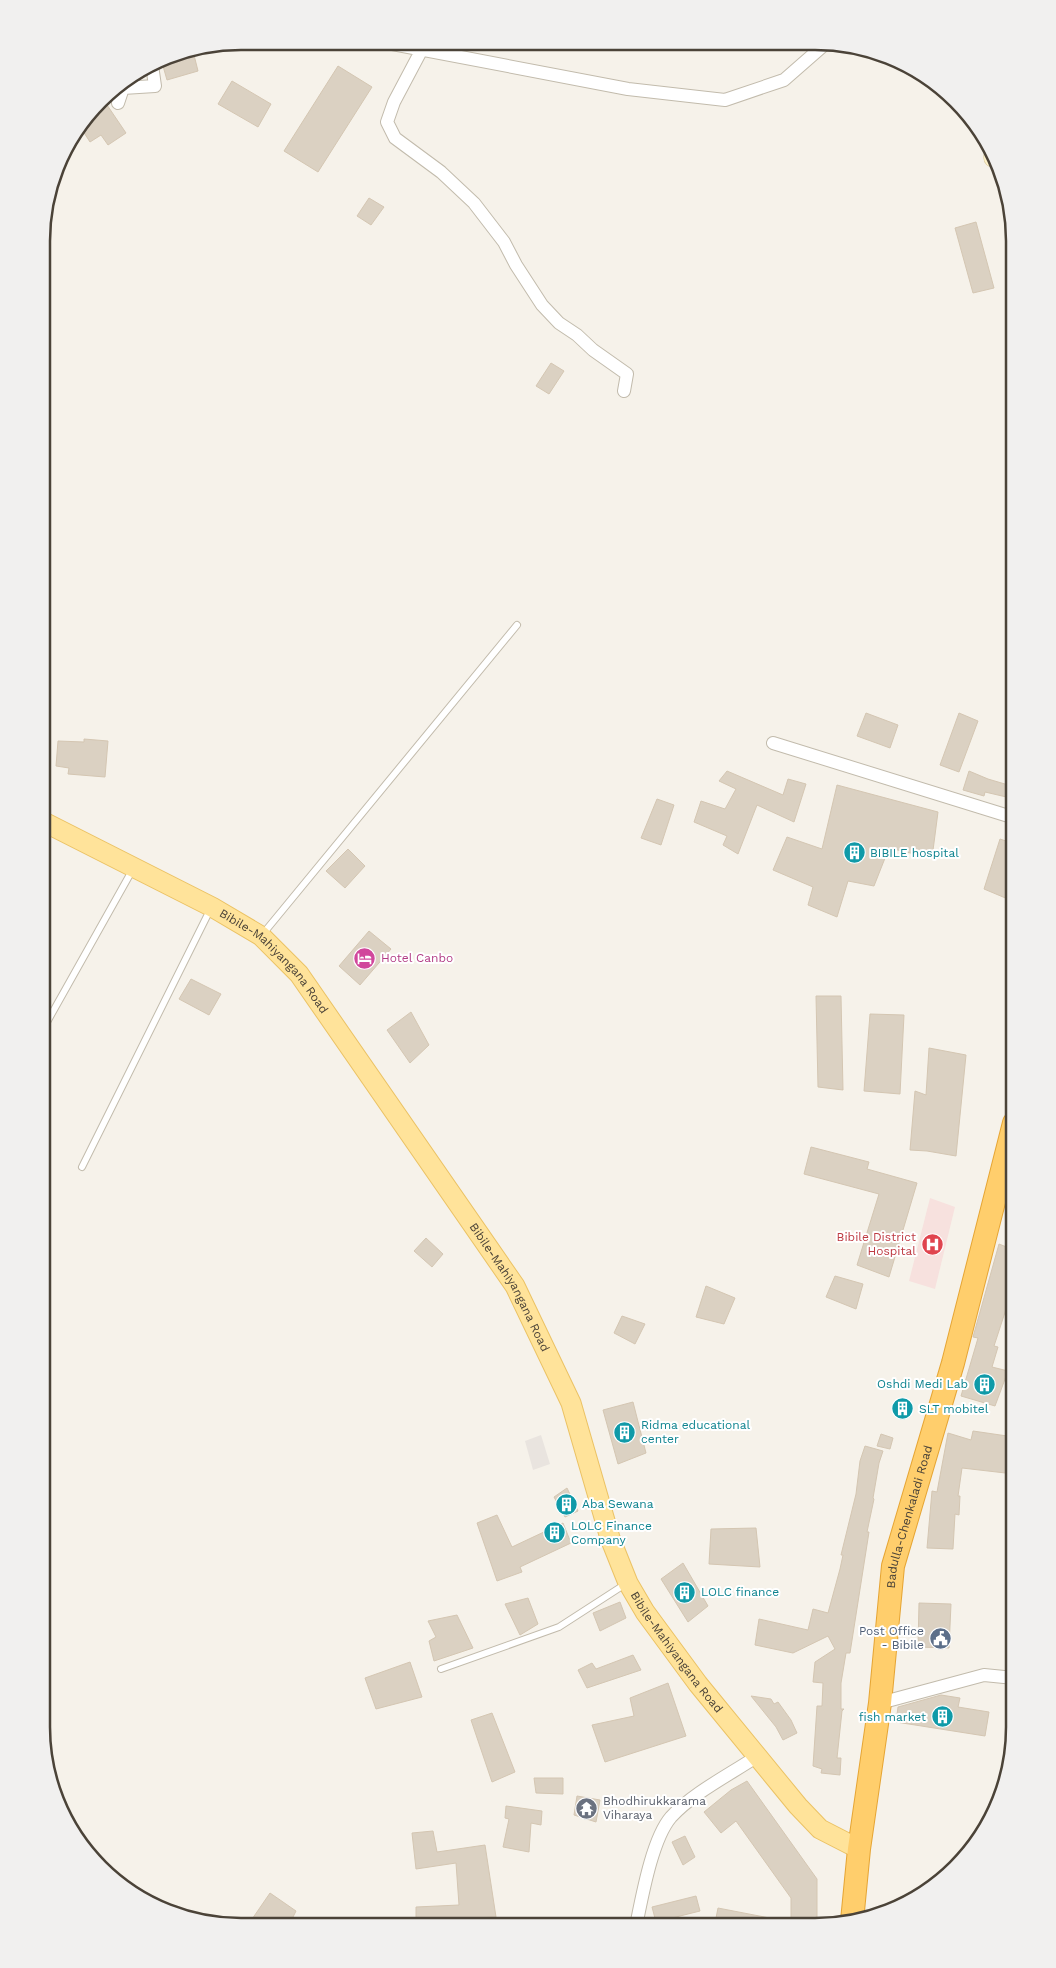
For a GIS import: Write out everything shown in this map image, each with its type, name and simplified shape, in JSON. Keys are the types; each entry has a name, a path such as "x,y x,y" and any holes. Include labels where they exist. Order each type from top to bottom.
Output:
{"highway":[{"name":"Badulla-Chenkaladi Road","path":"853,1914 859,1849 880,1703 893,1566 953,1363 1006,1154"}],"main road":[{"name":"Bibile-Mahiyangana Road","path":"50,825 212,907 261,936 299,974 515,1286 571,1403 610,1538 628,1582 645,1612 672,1651 756,1757 820,1829 859,1849"}],"street":[{"path":"416,50 628,89 725,100 784,80 818,50"},
{"path":"420,51 394,102 387,122 395,138 441,172 474,203 504,242 542,305 558,323 577,335 593,350 627,374 624,390"},
{"path":"128,88 155,86 153,72"},
{"path":"118,103 122,92"},
{"path":"773,743 1006,815"},
{"path":"880,1703 984,1675 1006,1677"},
{"path":"638,1918 644,1888 661,1834 670,1818 696,1797 756,1757"}],"lane":[{"path":"261,936 517,625"},
{"path":"50,1017 134,868"},
{"path":"82,1167 212,907"},
{"path":"441,1669 560,1627 628,1582"}],"shaded area":[{"name":"Bibile District Hospital","path":"930,1198 955,1207 935,1289 909,1281"},
{"path":"541,1435 550,1464 533,1470 525,1441"}],"building":[{"path":"194,56 198,71 167,80 163,67"},
{"path":"338,66 372,87 318,172 284,151"},
{"path":"232,81 271,104 258,127 218,104"},
{"path":"107,105 126,133 108,145 101,135 90,142 84,133"},
{"path":"369,198 384,207 371,225 357,216"},
{"path":"976,222 994,288 973,293 955,228"},
{"path":"551,363 564,371 549,394 536,386"},
{"path":"866,713 898,725 890,748 857,736"},
{"path":"959,713 978,721 959,772 940,765"},
{"path":"84,739 108,741 105,777 68,774 69,768 56,766 58,741 84,742"},
{"path":"727,771 783,795 788,779 806,784 794,822 757,805 738,854 723,845 727,836 694,822 701,801 725,809 736,789 719,781"},
{"path":"969,771 1006,784 1006,797 985,792 984,796 963,790"},
{"name":"BIBILE hospital","path":"837,785 938,812 932,858 889,848 874,886 848,881 837,917 808,905 813,887 773,870 787,837 822,849"},
{"path":"657,799 674,805 661,845 641,838"},
{"path":"1000,839 1006,841 1006,898 984,889"},
{"path":"348,849 365,866 345,888 326,871"},
{"name":"Hotel Canbo","path":"369,931 391,949 360,985 339,966"},
{"path":"191,979 221,994 209,1015 179,999"},
{"path":"816,996 841,996 843,1090 818,1087"},
{"path":"411,1012 429,1045 410,1063 387,1030"},
{"path":"870,1014 904,1015 900,1094 864,1091"},
{"path":"929,1048 966,1055 956,1156 910,1150 915,1091 926,1095"},
{"path":"811,1147 869,1162 867,1169 917,1183 889,1277 857,1265 879,1194 804,1174"},
{"path":"426,1238 443,1254 432,1267 414,1251"},
{"path":"999,1244 1006,1247 1006,1309 994,1346 998,1347 992,1367 1006,1370 1006,1376 995,1406 961,1396 978,1338 973,1337"},
{"path":"835,1276 863,1284 856,1309 826,1297"},
{"path":"706,1286 735,1298 724,1324 696,1317"},
{"path":"622,1316 645,1324 635,1344 614,1333"},
{"name":"Ridma educational center","path":"633,1402 646,1453 618,1464 603,1410"},
{"path":"973,1431 1006,1436 1006,1473 962,1468 958,1496 960,1496 959,1515 955,1514 953,1549 927,1548 932,1491 937,1492 948,1433 971,1440"},
{"path":"881,1434 893,1438 890,1449 877,1446"},
{"path":"865,1446 883,1451 879,1463 867,1532 869,1532 850,1653 846,1653 841,1683 841,1709 844,1709 842,1711 837,1758 841,1758 840,1775 821,1773 822,1769 813,1766 817,1706 822,1706 823,1683 813,1682 815,1662 835,1649 828,1636 793,1653 755,1645 759,1619 808,1630 813,1609 828,1613 840,1569 843,1555 841,1555 856,1494 860,1461"},
{"name":"Aba Sewana","path":"567,1488 578,1511 565,1517 554,1497"},
{"path":"497,1515 512,1547 563,1523 571,1543 520,1567 522,1572 497,1581 477,1523"},
{"path":"756,1528 760,1567 709,1564 711,1529"},
{"name":"LOLC finance","path":"683,1563 708,1606 688,1622 661,1579"},
{"path":"528,1598 538,1624 520,1635 505,1604"},
{"path":"620,1602 626,1618 600,1631 593,1613"},
{"path":"919,1603 951,1604 949,1648 918,1647"},
{"path":"457,1615 473,1648 434,1661 429,1641 436,1637 428,1621"},
{"path":"633,1655 641,1670 587,1688 578,1670 592,1663 596,1669"},
{"path":"410,1662 422,1697 376,1709 365,1678"},
{"path":"668,1683 686,1736 605,1762 592,1725 634,1716 630,1698"},
{"name":"fish market","path":"941,1695 960,1698 958,1707 989,1712 985,1736 896,1722 898,1707"},
{"path":"751,1696 771,1699 774,1704 778,1702 791,1720 797,1733 783,1740 776,1727"},
{"path":"492,1713 515,1772 492,1782 471,1720"},
{"path":"534,1778 563,1778 563,1794 536,1793"},
{"path":"747,1781 817,1879 817,1918 791,1918 791,1898 736,1821 721,1833 704,1812 731,1790"},
{"name":"Bhodhirukkarama Viharaya","path":"577,1796 600,1800 596,1822 574,1815"},
{"path":"506,1806 542,1811 541,1825 531,1823 529,1852 503,1847 509,1819 505,1818"},
{"path":"433,1831 437,1852 485,1845 496,1917 416,1918 416,1907 459,1905 456,1863 416,1869 412,1833"},
{"path":"685,1836 695,1857 683,1865 672,1842"},
{"path":"270,1893 296,1911 292,1918 253,1918"},
{"path":"696,1896 700,1911 672,1918 655,1918 652,1907"},
{"path":"718,1908 770,1918 716,1918"}],"place":[{"name":"BIBILE hospital","path":"854,853"},
{"name":"Hotel Canbo","path":"365,958"},
{"name":"Bibile District Hospital","path":"932,1244"},
{"name":"Oshdi Medi Lab","path":"984,1384"},
{"name":"SLT mobitel","path":"903,1409"},
{"name":"Ridma educational center","path":"625,1432"},
{"name":"Aba Sewana","path":"566,1504"},
{"name":"LOLC Finance Company","path":"555,1533"},
{"name":"LOLC finance","path":"685,1592"},
{"name":"Post Office - Bibile","path":"940,1638"},
{"name":"fish market","path":"942,1717"},
{"name":"Bhodhirukkarama Viharaya","path":"587,1808"}]}
